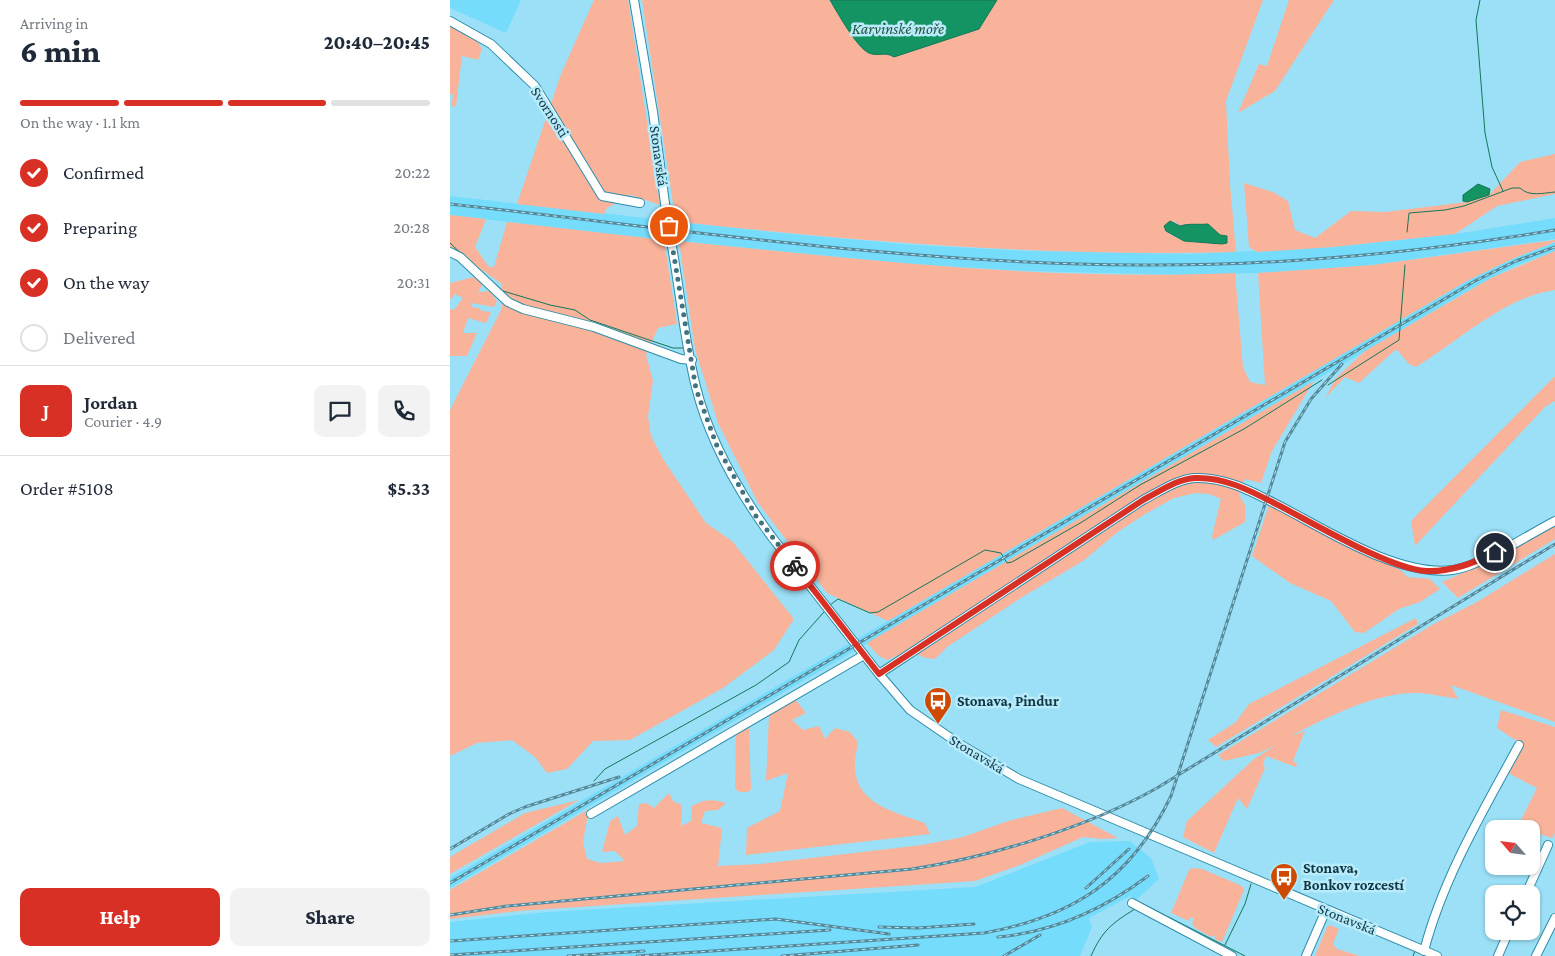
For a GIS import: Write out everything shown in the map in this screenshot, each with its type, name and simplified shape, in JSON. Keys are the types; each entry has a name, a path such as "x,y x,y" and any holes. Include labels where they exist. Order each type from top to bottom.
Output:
{"street":[{"name":"Stonavská","path":"634,0 653,112 666,211 696,389 717,446 756,516 879,674 920,718 1020,779 1437,956"},
{"name":"Svornosti","path":"450,20 491,44 535,86 602,196 640,203"},
{"path":"450,252 460,257 508,302 522,308 594,327 681,359 692,360"},
{"path":"879,674 1143,500 1170,486 1194,478 1222,480 1258,494 1395,563 1425,571 1454,570 1480,560 1555,520"},
{"path":"591,814 864,655"},
{"path":"1424,951 1433,915 1518,745"},
{"path":"1530,885 1548,845"},
{"path":"1132,903 1232,956"},
{"path":"1306,956 1326,910"},
{"path":"1536,956 1555,918"},
{"path":"1498,956 1505,940"}],"shaded area":[{"path":"450,0 521,0 506,33 450,8"},
{"path":"594,0 628,0 660,205 631,195 607,208 604,214 517,204 561,74"},
{"path":"642,0 829,0 861,48 886,52 894,57 979,29 997,0 1263,0 1226,101 1236,252 1166,253 1027,250 889,242 681,222 674,210","holes":["1174,221 1180,226 1208,224 1220,235 1222,244 1184,241 1169,234"]},
{"path":"1289,0 1334,0 1275,91 1238,113 1259,64 1267,66"},
{"path":"450,24 475,38 482,49 478,60 462,56 456,106 451,107 453,95 450,94"},
{"path":"1555,154 1555,194 1497,206 1455,234 1333,247 1257,252 1249,247 1244,183 1273,192 1288,201 1295,230 1315,238 1351,211 1385,212 1467,202 1489,195 1520,162"},
{"path":"450,196 770,232 914,245 1028,251 1190,254 1333,247 1455,234 1555,218 1555,239 1373,265 1258,273 1189,275 1027,271 911,264 625,236 450,215"},
{"path":"450,215 486,219 475,247 489,267 494,267 507,222 664,240 677,324 658,328 646,355 653,381 648,417 651,436 663,459 706,523 732,541 794,619 774,650 723,688 630,740 593,741 567,769 547,773 535,757 512,740 477,743 450,756 450,410 502,308 502,284 450,248"},
{"path":"1555,240 1555,242 1512,259 1467,281 888,621 827,593 758,503 718,423 695,349 679,241 956,267 1096,274 1235,273 1243,367 1250,382 1265,385 1258,273 1373,265"},
{"path":"1555,242 1555,251 1515,266 1471,289 450,888 450,878 1467,281 1512,259"},
{"path":"1555,251 1555,290 1536,294 1518,301 1483,321 1416,367 1409,364 1395,350 1359,383 1345,377 1325,398 1336,378 1365,351 1491,278"},
{"path":"474,277 483,284 478,292 490,291 497,301 494,307 472,303 472,307 491,312 486,323 468,318 463,333 477,333 467,356 450,356 450,309 454,310 463,298 455,294 450,300 450,283"},
{"path":"1555,376 1555,401 1545,407 1415,546 1411,521"},
{"path":"1314,381 1272,451 1261,483 1245,479 1239,495 1245,505 1245,522 1213,540 1212,536 1221,499 1209,494 1196,493 1174,498 1119,531 1083,561 1019,599 947,647 935,659 926,658 909,651 887,660 879,656 867,643"},
{"path":"1269,505 1402,571 1407,577 1430,579 1440,589 1420,602 1399,609 1364,633 1355,632 1331,601 1290,583 1252,556"},
{"path":"1555,526 1555,539 1458,598 1442,582 1479,566"},
{"path":"1555,554 1555,722 1451,685 1458,699 1419,693 1403,693 1370,701 1320,721 1291,736 1305,731 1293,761 1297,764 1296,767 1266,756 1263,764 1265,768 1247,809 1238,798 1214,853 1183,837 1187,821 1254,759 1276,745 1259,753 1224,761 1218,755 1432,625 1477,602"},
{"path":"1416,618 1418,624 1216,747 1208,740 1236,722 1249,704"},
{"path":"795,699 806,713 792,720 803,730 819,726 825,739 835,728 850,732 858,742 855,759 857,781 871,799 892,811 925,823 930,834 746,855 747,828 780,811 788,773 766,781 769,715"},
{"path":"1501,710 1555,727 1555,833 1552,838 1540,834 1540,820 1521,820 1537,788 1508,773 1523,745 1497,728"},
{"path":"749,728 751,789 748,792 740,792 735,789 736,736 737,733"},
{"path":"669,793 673,801 682,805 681,826 691,821 692,806 709,800 726,803 718,810 705,811 701,823 722,828 718,866 760,864 922,845 963,837 1008,821 1062,808 1118,838 1083,837 1020,865 975,881 518,911 450,919 450,890 589,809 583,842 587,859 601,863 625,861 615,851 602,852 610,821 618,816 625,835 637,826 639,804 647,803 654,808"},
{"path":"579,800 450,874 450,857 525,813"},
{"path":"1130,841 1151,858 1159,879 1135,901 1130,896 1089,918 1092,927 1080,956 450,956 450,922 547,912 975,887 1090,842"},
{"path":"1192,868 1202,869 1242,886 1244,890 1222,942 1216,940 1214,935 1211,937 1195,928 1192,924 1194,918 1191,917 1189,921 1171,913 1189,870"},
{"path":"1330,925 1339,929 1333,944 1337,949 1360,956 1315,956 1327,927"}],"water":[{"name":"Karvinské moře","path":"830,0 997,0 979,29 894,57 888,54 872,54 864,50"},
{"path":"1478,184 1490,189 1489,195 1467,202 1463,201 1463,195"},
{"path":"1170,221 1180,226 1208,224 1220,235 1227,236 1227,243 1184,241 1166,231 1164,226"}],"waterway":[{"path":"1480,0 1476,20 1485,133 1492,167 1503,191"},
{"path":"1407,232 1409,213 1445,210 1464,206 1512,188 1520,188 1528,193 1555,192"},
{"path":"450,243 467,259"},
{"path":"1328,385 1399,340 1405,265"},
{"path":"494,283 503,291 550,305 575,310 590,320 673,348 684,348"},
{"path":"830,605 838,599 870,613 878,612 985,550 1001,553 1007,563 1012,562 1082,522 1140,485 1244,429 1322,380"},
{"path":"594,781 605,769 756,685 789,662 799,640 824,612"},
{"path":"1225,945 1245,904 1251,884"},
{"path":"1143,904 1245,956"},
{"path":"1091,956 1099,940 1109,928 1135,909"},
{"path":"1413,956 1415,951"}],"railway":[{"path":"450,204 880,252 1053,263 1191,265 1296,260 1400,251 1555,230"},
{"path":"450,883 1475,281 1516,261 1555,247"},
{"path":"637,956 984,933 1045,917 1071,905 1096,890 1137,851 1155,825 1171,796 1285,442 1311,399 1342,364"},
{"path":"450,915 507,906 912,869 974,857 1038,839 1101,815 1157,788 1555,544"},
{"path":"450,849 509,814 525,807 619,777"},
{"path":"1086,888 1129,849"},
{"path":"998,937 1038,930 1077,917 1114,899 1148,876"},
{"path":"450,941 776,919 889,934"},
{"path":"879,927 918,928 974,924"},
{"path":"450,955 830,930"},
{"path":"1004,956 1040,935"},
{"path":"782,956 918,945"},
{"path":"568,956 644,951"}],"way so far":[{"path":"669,226 696,389 717,446 756,516 795,566"}],"place":[{"name":"Stonava, Pindur","path":"938,725"},
{"name":"Stonava, Bonkov rozcestí","path":"1284,901"}],"route":[{"path":"795,566 879,674 929,643 1143,500 1170,486 1194,478 1222,480 1258,494 1395,563 1425,571 1454,570 1495,552"}]}
